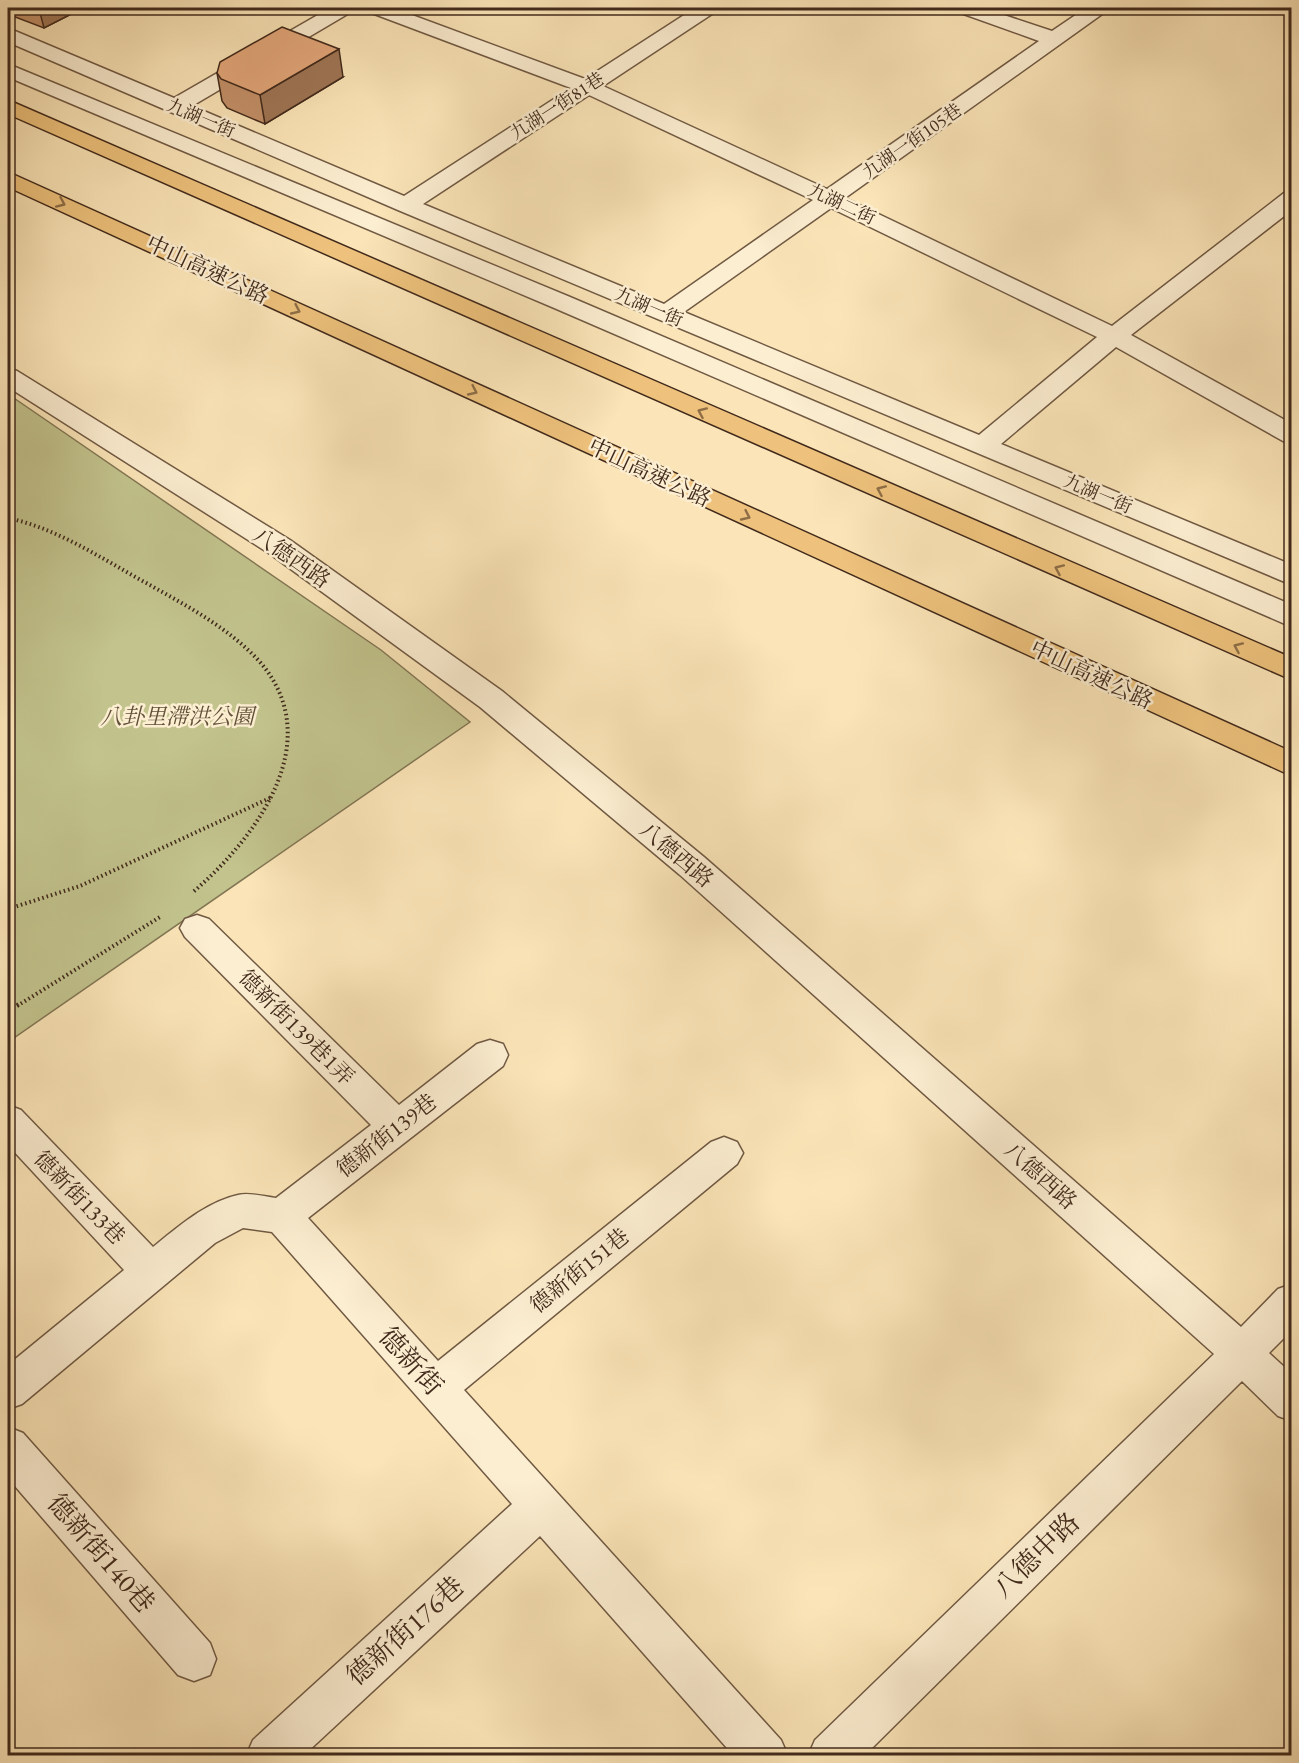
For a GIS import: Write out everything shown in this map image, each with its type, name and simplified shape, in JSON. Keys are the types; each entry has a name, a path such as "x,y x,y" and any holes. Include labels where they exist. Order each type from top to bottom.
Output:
{"highway":[{"path":"8,106 1292,670"},
{"name":"中山高速公路","path":"8,179 1292,765"}],"street":[{"path":"174,107 344,8"},
{"name":"九湖二街","path":"376,8 588,87 830,199 1114,336 1292,435"},
{"name":"九湖一街81巷","path":"406,205 708,8"},
{"path":"965,8 1054,39"},
{"name":"九湖一街105巷","path":"666,314 1098,8"},
{"name":"九湖一街","path":"8,35 406,205 1292,576"},
{"path":"8,70 572,307 1292,617"},
{"path":"983,445 1114,336 1292,198"},
{"name":"八德西路","path":"8,376 280,547 491,699 692,866 1242,1354 1292,1402"},
{"name":"德新街139巷1弄","path":"191,914 397,1127"},
{"name":"德新街139巷","path":"282,1216 490,1054"},
{"name":"德新街133巷","path":"8,1121 152,1273"},
{"name":"德新街151巷","path":"435,1388 724,1153"},
{"path":"8,1390 201,1231 240,1211 282,1216"},
{"name":"德新街","path":"282,1216 765,1755"},
{"name":"八德中路","path":"831,1755 1242,1354 1292,1302"},
{"name":"德新街140巷","path":"8,1447 194,1659"},
{"name":"德新街176巷","path":"269,1755 541,1506"}],"path":[{"path":"8,518 39,526 188,608 240,644 262,664 279,689 287,720 288,749 281,775 256,825 191,914"},
{"path":"8,909 80,886 270,798"},
{"path":"8,1011 86,966 168,912"}],"green space":[{"name":"八卦里滯洪公園","path":"8,394 381,650 470,722 8,1042"}],"building":[{"path":"282,27 339,49 260,95 221,79 217,73 220,62"}]}
